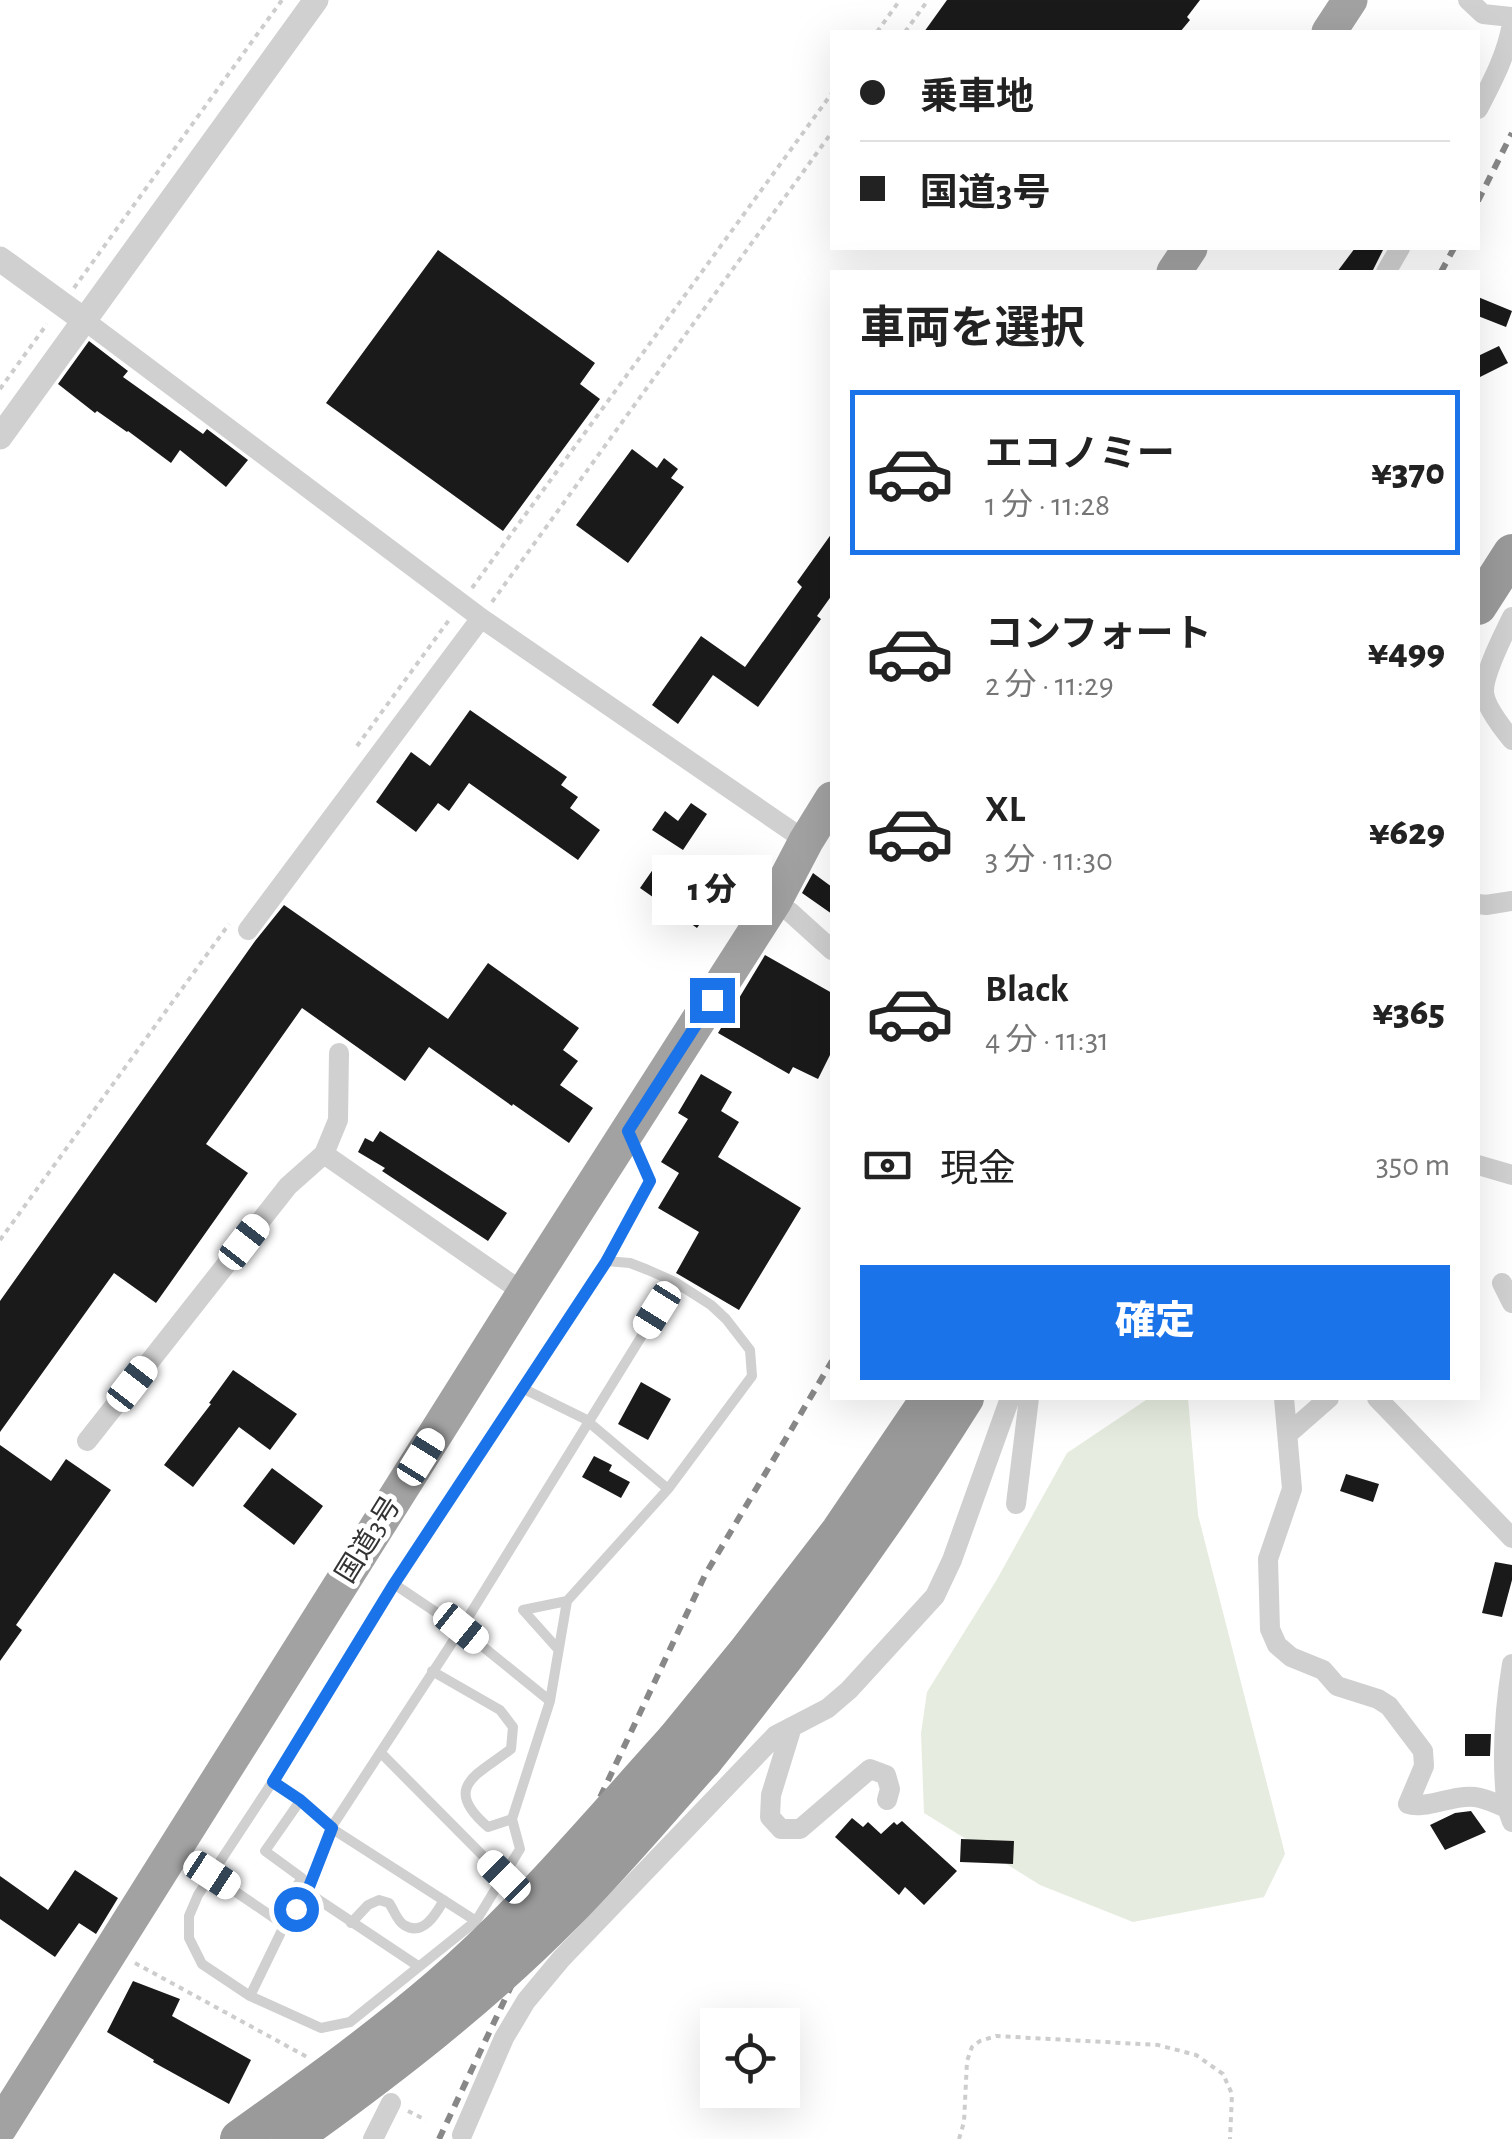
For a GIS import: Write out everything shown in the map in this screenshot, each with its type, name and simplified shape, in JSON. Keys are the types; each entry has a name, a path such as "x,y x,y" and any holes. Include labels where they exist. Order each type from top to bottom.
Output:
{"highway":[{"path":"1330,30 1350,0"},
{"path":"1480,578 1512,535"},
{"path":"1480,603 1512,553"},
{"name":"国道3号","path":"0,2127 774,902 830,802"},
{"path":"292,2139 460,2010 564,1914 689,1750 746,1652 840,1531 929,1400"},
{"path":"238,2139 361,2052 442,1985 774,1673 867,1546 964,1400"}],"street":[{"path":"0,437 316,0"},
{"path":"1468,0 1483,14 1512,21 1500,68 1480,105"},
{"path":"0,259 481,618 806,841"},
{"path":"1512,617 1491,665 1484,693 1498,723 1512,740"},
{"path":"239,926 481,618"},
{"path":"774,902 830,948"},
{"path":"1480,904 1512,902"},
{"path":"87,1441 288,1186 324,1154 338,1120 339,1053"},
{"path":"324,1154 524,1293"},
{"path":"1480,1167 1512,1175"},
{"path":"1502,1283 1512,1302"},
{"path":"462,2135 504,2038 526,2001 561,1959 776,1736 828,1708 849,1690 935,1596 952,1560 1009,1400"},
{"path":"1016,1504 1029,1400"},
{"path":"1284,1400 1292,1489 1268,1559 1270,1629 1277,1645 1291,1657 1322,1670 1337,1686 1388,1706 1423,1750 1424,1766 1408,1804 1416,1807 1445,1798 1476,1797 1510,1815"},
{"path":"1288,1434 1327,1400"},
{"path":"1378,1400 1512,1538"},
{"path":"1510,1815 1504,1785 1504,1713 1512,1664"},
{"path":"791,1730 771,1796 770,1818 781,1829 800,1830 870,1770 886,1775 890,1788 887,1800"},
{"path":"373,2139 391,2102"}],"lane":[{"path":"606,1262 630,1264 674,1282 711,1305 750,1350 752,1376 668,1489 567,1601 550,1701 512,1819 520,1849 476,1921 350,2022 321,2028 250,1996 202,1964 189,1938 189,1916 198,1895 273,1782 394,1584 606,1262 650,1181 628,1131"},
{"path":"280,1922 307,1892 332,1828 461,1628 674,1282"},
{"path":"522,1388 588,1422 668,1489"},
{"path":"394,1584 461,1628 550,1701"},
{"path":"557,1648 523,1610 567,1601"},
{"path":"432,1671 500,1710 513,1727 511,1749 471,1776 465,1794 472,1814 488,1827 512,1819"},
{"path":"381,1752 504,1877"},
{"path":"273,1782 332,1828 476,1921"},
{"path":"250,1996 302,1878 266,1851 300,1800"},
{"path":"212,1875 280,1922"},
{"path":"307,1892 418,1966"},
{"path":"350,1922 379,1900 389,1903 407,1928 421,1928 434,1917 444,1900"}],"path":[{"path":"0,389 282,0"},
{"path":"878,30 900,0"},
{"path":"906,30 928,0"},
{"path":"357,747 830,96"},
{"path":"481,618 830,135"},
{"path":"0,1240 239,926"},
{"path":"110,1950 321,2064"},
{"path":"959,2139 964,2122 966,2061 972,2047 996,2036 1158,2045 1196,2055 1224,2074 1232,2094 1230,2139"},
{"path":"391,2102 426,2120"}],"shaded area":[{"path":"1146,1400 1188,1400 1198,1515 1285,1854 1264,1897 1133,1922 1040,1885 924,1813 921,1733 927,1692 996,1581 1067,1453"}],"building":[{"path":"947,0 1200,0 1182,30 925,30"},
{"path":"438,250 595,363 580,384 600,399 503,531 326,403"},
{"path":"1354,250 1383,250 1373,270 1338,270"},
{"path":"1480,298 1512,311 1506,327 1480,317"},
{"path":"89,341 128,371 123,377 203,434 207,429 248,460 226,487 180,450 171,463 58,384"},
{"path":"1499,346 1508,363 1480,377 1480,355"},
{"path":"632,449 657,468 664,458 678,469 671,478 684,487 628,563 576,525"},
{"path":"830,536 830,598 817,616 821,619 758,707 713,675 678,724 652,705 701,636 745,667 802,587 797,582"},
{"path":"470,710 567,777 561,785 578,797 570,808 600,830 578,860 469,783 449,811 438,803 416,832 376,802 411,752 430,766"},
{"path":"691,803 707,814 683,850 652,830 665,811 678,821"},
{"path":"663,855 720,895 697,928 640,888"},
{"path":"813,873 830,886 830,913 802,893"},
{"path":"284,905 448,1019 488,963 579,1028 563,1050 578,1061 560,1085 593,1108 569,1143 429,1047 405,1081 302,1008 206,1144 248,1173 156,1303 114,1273 0,1432 0,1301"},
{"path":"765,955 830,992 830,1055 818,1079 793,1067 789,1074 718,1033"},
{"path":"701,1074 732,1092 721,1111 739,1122 718,1157 801,1208 739,1310 676,1273 699,1232 658,1208 679,1173 661,1162 688,1119 678,1113"},
{"path":"380,1131 507,1213 488,1241 358,1152 365,1138 373,1142"},
{"path":"233,1370 297,1414 270,1450 239,1427 193,1487 164,1465"},
{"path":"641,1382 671,1399 648,1440 618,1424"},
{"path":"0,1445 51,1481 66,1459 111,1490 16,1625 22,1630 0,1661"},
{"path":"594,1456 612,1465 609,1471 630,1482 621,1498 582,1477"},
{"path":"272,1468 323,1506 294,1545 243,1506"},
{"path":"1346,1474 1379,1484 1373,1502 1340,1491"},
{"path":"1495,1562 1512,1565 1502,1617 1482,1613"},
{"path":"1465,1734 1491,1734 1490,1756 1465,1756"},
{"path":"1471,1811 1486,1832 1445,1850 1430,1825 1455,1813"},
{"path":"852,1818 863,1827 868,1822 881,1834 894,1822 897,1825 902,1821 957,1871 924,1905 905,1887 899,1895 835,1837"},
{"path":"961,1839 1014,1841 1013,1864 960,1862"},
{"path":"75,1870 118,1898 96,1934 79,1923 55,1957 0,1919 0,1876 48,1910"},
{"path":"133,1981 180,1999 172,2016 251,2060 229,2104 107,2032"}],"railway":[{"path":"1480,197 1512,133"},
{"path":"1442,270 1453,250"},
{"path":"439,2139 705,1575 830,1364"}],"route":[{"path":"296,1909 307,1892 332,1828 273,1782 394,1584 606,1262 637,1207 650,1181 628,1131 712,1000"}]}
